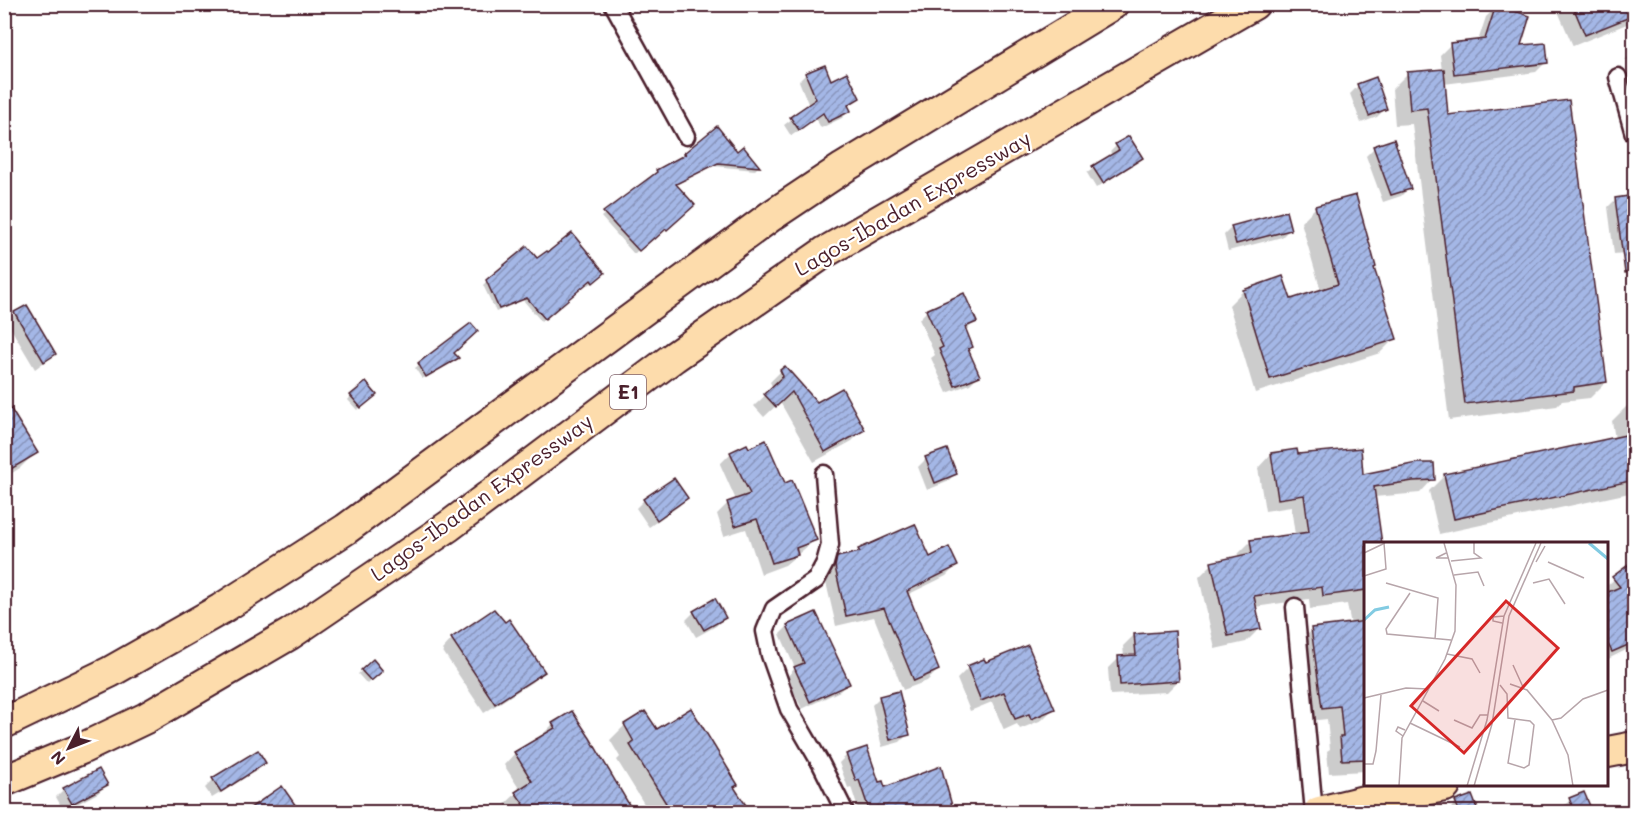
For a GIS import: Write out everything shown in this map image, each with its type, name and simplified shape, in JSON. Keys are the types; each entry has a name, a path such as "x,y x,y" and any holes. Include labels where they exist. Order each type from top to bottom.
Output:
{"highway":[{"path":"4,723 110,672 221,609 346,529 771,216 843,168 1113,4"},
{"name":"Lagos-Ibadan Expressway","path":"4,781 81,749 146,718 290,634 449,526 674,357 825,252 1254,4"},
{"path":"1609,752 1635,747"},
{"path":"1319,813 1369,807 1441,787"}],"street":[{"path":"613,4 686,136"},
{"path":"1618,77 1635,134"},
{"path":"824,474 830,545 825,562 816,580 774,609 765,631 770,655 789,709 821,764 845,813"},
{"path":"1294,607 1314,813"}],"building":[{"path":"1572,4 1635,4 1635,15 1585,35"},
{"path":"1496,5 1530,16 1521,45 1546,43 1548,63 1454,74 1450,43 1485,39"},
{"path":"825,65 831,80 847,72 860,98 848,105 851,111 828,122 823,113 799,130 790,117 816,99 805,73"},
{"path":"1444,69 1448,115 1569,100 1607,382 1574,387 1574,391 1465,404 1427,108 1410,110 1407,72"},
{"path":"1376,77 1387,109 1369,116 1357,84"},
{"path":"717,126 737,151 743,146 760,167 718,163 676,184 695,205 639,251 603,212 657,172 656,170 686,154 684,153"},
{"path":"1129,136 1143,158 1103,183 1092,166 1119,150 1115,144"},
{"path":"1394,139 1411,189 1391,195 1373,146"},
{"path":"1356,195 1376,267 1374,268 1397,339 1270,379 1243,290 1283,276 1291,299 1338,284 1315,206"},
{"path":"1635,195 1635,272 1625,273 1615,198"},
{"path":"1286,211 1291,230 1236,244 1231,226"},
{"path":"572,233 605,273 593,283 591,280 545,319 527,298 499,309 486,280 527,246 537,258"},
{"path":"964,293 977,322 965,327 973,347 968,349 980,376 955,386 939,349 943,347 926,310"},
{"path":"27,305 56,354 44,362 14,312"},
{"path":"471,323 478,331 454,353 459,358 426,377 418,363"},
{"path":"785,366 817,402 842,388 865,430 825,452 792,392 776,407 764,394 783,376 780,370"},
{"path":"366,382 377,395 361,408 350,395"},
{"path":"4,398 38,453 4,473"},
{"path":"1635,433 1635,480 1454,519 1444,474"},
{"path":"766,440 785,483 792,480 817,540 796,548 798,555 772,563 757,519 735,526 727,502 750,494 730,452 747,444 749,448"},
{"path":"1361,448 1363,474 1417,463 1434,463 1435,480 1374,487 1382,542 1364,542 1364,590 1323,596 1322,587 1254,596 1261,629 1228,636 1211,562 1252,553 1250,540 1309,532 1304,495 1278,499 1271,453 1297,449 1298,454"},
{"path":"947,449 957,474 935,483 925,457"},
{"path":"674,478 688,498 657,520 643,499"},
{"path":"915,524 930,557 949,547 958,566 907,591 939,670 914,681 884,608 846,616 835,567 837,557 860,552 858,549"},
{"path":"1635,560 1635,642 1612,652 1609,646 1609,592 1620,587 1612,577"},
{"path":"715,598 726,618 704,630 693,611"},
{"path":"494,609 505,622 509,619 545,672 495,704 451,638"},
{"path":"816,612 850,684 810,702 794,667 804,663 787,625"},
{"path":"1364,621 1364,759 1342,760 1340,736 1343,736 1340,706 1322,708 1311,628"},
{"path":"1175,631 1179,681 1120,685 1118,656 1136,655 1134,634"},
{"path":"1028,645 1055,709 1031,719 1029,714 1015,719 1004,692 981,701 967,666 984,659 986,662"},
{"path":"373,659 383,671 371,681 361,670"},
{"path":"899,691 910,735 890,740 879,696"},
{"path":"691,708 738,785 734,787 751,813 672,813 630,745 634,742 624,724 645,711 657,729"},
{"path":"572,711 634,813 530,813 515,792 532,781 514,752 555,728 552,723"},
{"path":"867,747 879,782 883,781 885,787 941,766 954,813 939,813 937,807 921,813 870,813 859,780 856,781 846,754"},
{"path":"258,750 266,763 221,792 212,778"},
{"path":"99,769 108,785 72,804 63,788"},
{"path":"282,786 296,806 286,813 243,813"},
{"path":"1584,792 1593,813 1575,813 1569,798"},
{"path":"1472,795 1479,813 1460,813 1455,801"}]}
